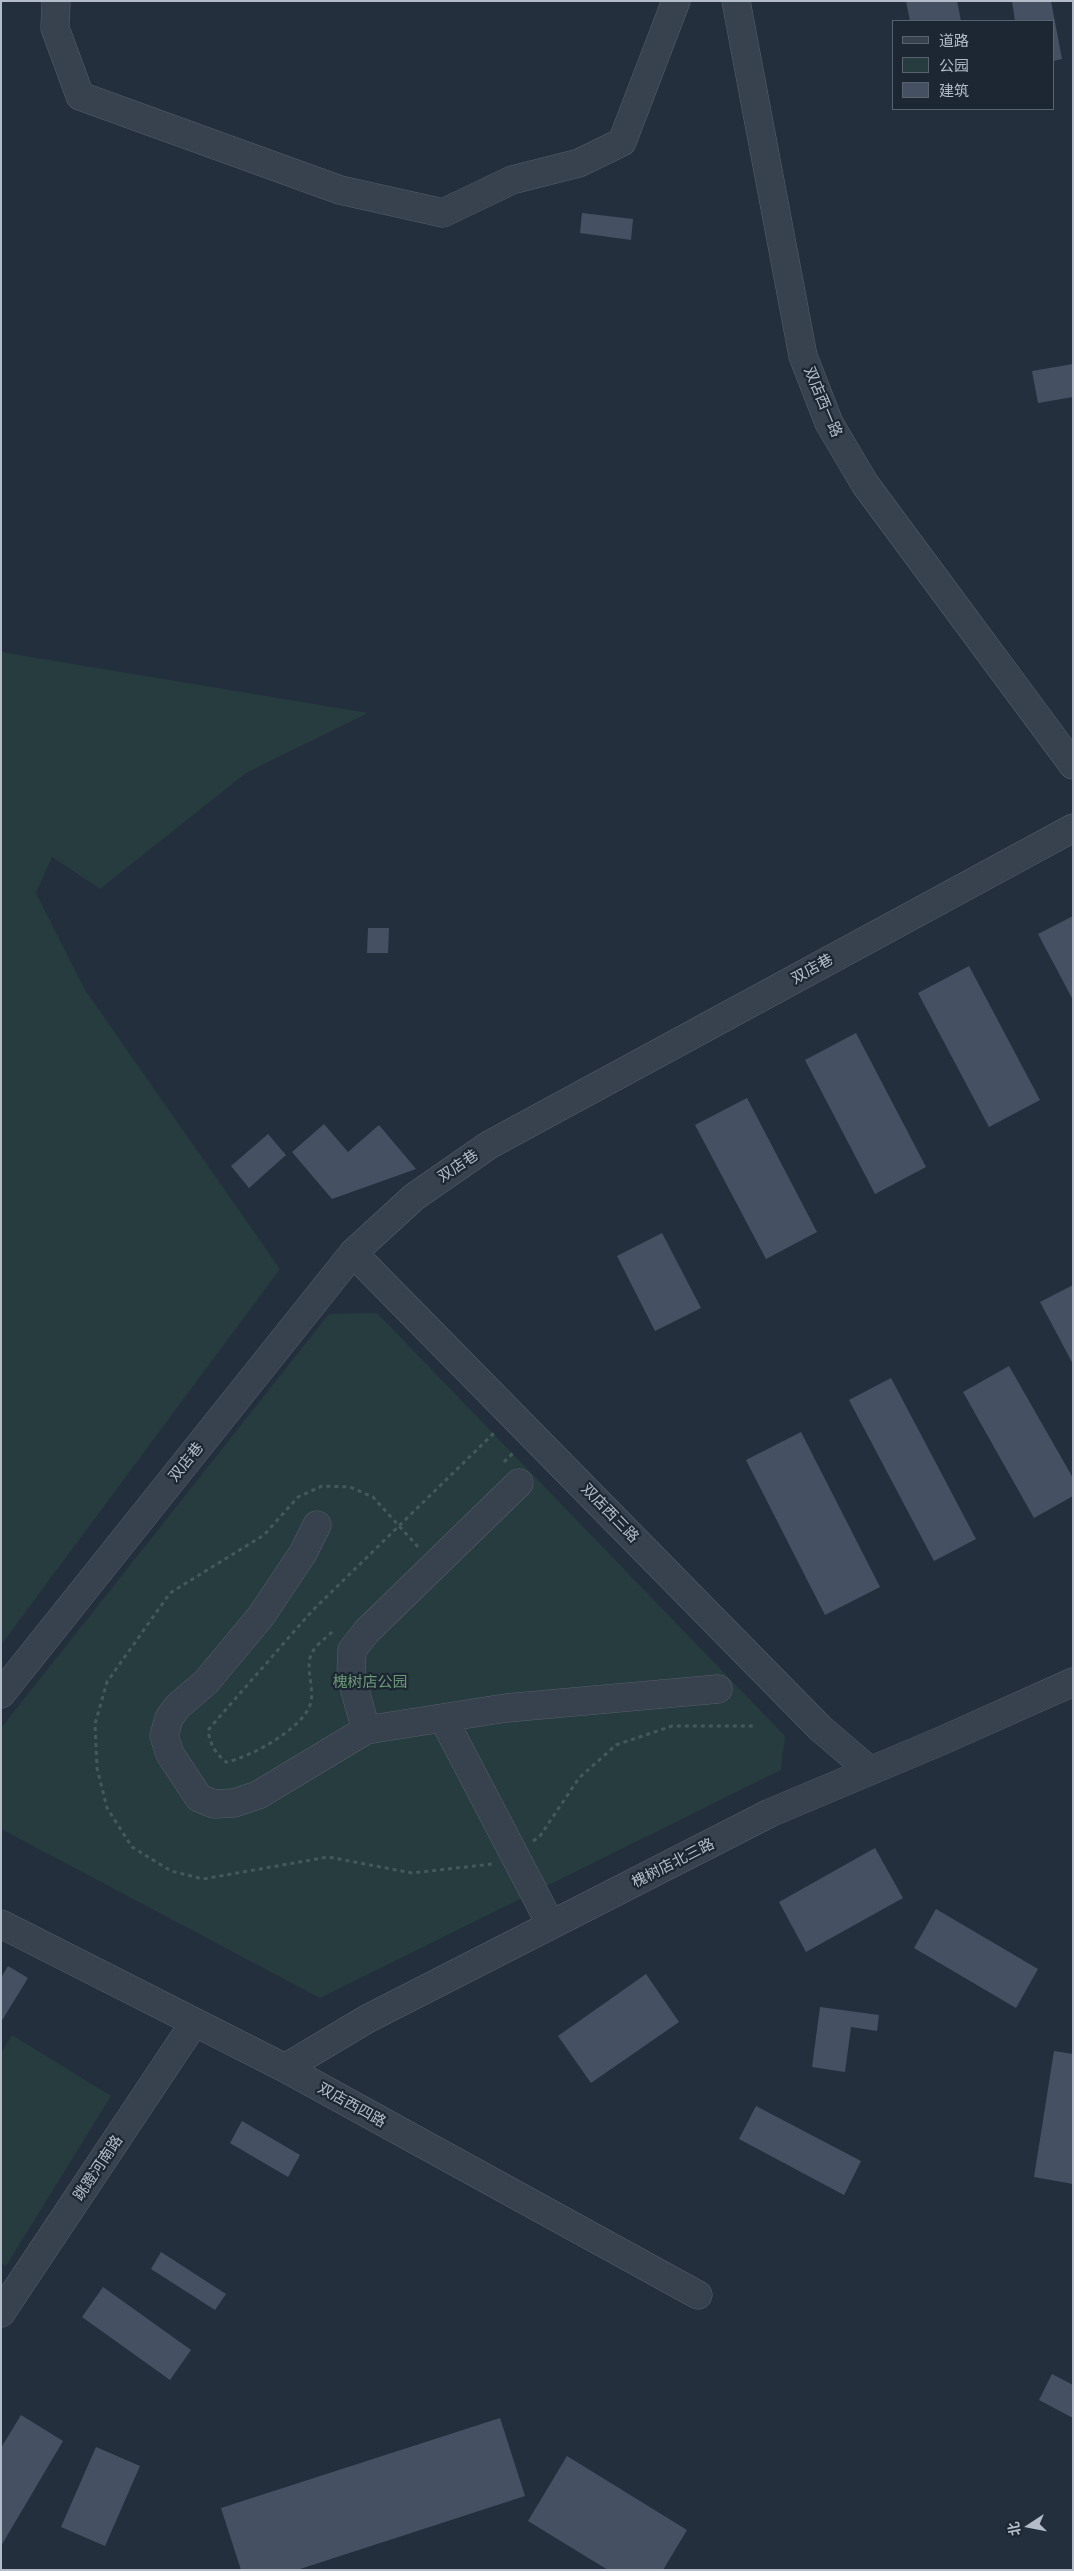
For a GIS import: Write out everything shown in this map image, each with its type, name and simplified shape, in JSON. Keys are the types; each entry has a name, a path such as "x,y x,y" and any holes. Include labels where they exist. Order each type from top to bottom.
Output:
{"street":[{"path":"56,1 55,28 80,96 340,190 443,213 512,180 579,163 622,142 676,1"},
{"name":"双店西一路","path":"736,1 803,356 829,423 865,484 1073,764"},
{"name":"双店巷","path":"1,1694 353,1252 414,1196 489,1145 1073,828"},
{"name":"双店西三路","path":"353,1252 820,1728 870,1770"},
{"path":"366,1730 350,1676 352,1650 367,1631 509,1475"},
{"path":"317,1525 303,1553 261,1616 206,1682 178,1706 169,1718 164,1736 170,1754 199,1798 214,1804 234,1803 258,1795 366,1730 506,1708 718,1689"},
{"name":"槐树店北三路","path":"285,2068 367,2019 770,1813 941,1741 1073,1682"},
{"path":"443,1718 552,1925"},
{"name":"双店西四路","path":"1,1924 285,2068 698,2295"},
{"name":"跳蹬河南路","path":"1,2313 194,2023"}],"path":[{"path":"333,1631 312,1652 309,1667 311,1704 304,1717 274,1740 237,1760 226,1762 218,1756 210,1742 208,1730 312,1612 399,1524 513,1415"},
{"path":"509,1475 532,1434"},
{"path":"411,1554 425,1540"}],"green space":[{"path":"1,652 368,713 246,773 100,889 52,857 36,893 85,990 280,1269 1,1645"},
{"name":"槐树店公园","path":"377,1313 785,1736 781,1770 320,1998 1,1829 1,1728 329,1314"},
{"path":"12,2035 111,2096 6,2266 1,2263 1,2053"}],"building":[{"path":"906,1 957,1 961,20 910,20"},
{"path":"1012,1 1051,1 1062,59 1054,61 1054,20 1015,20"},
{"path":"582,213 633,219 631,240 580,233"},
{"path":"1073,364 1073,397 1038,403 1032,371"},
{"path":"1073,916 1073,1000 1038,934"},
{"path":"368,928 389,928 388,953 367,953"},
{"path":"969,966 1040,1100 989,1127 918,993"},
{"path":"856,1033 926,1167 875,1194 805,1060"},
{"path":"747,1098 817,1232 766,1259 695,1125"},
{"path":"324,1124 348,1152 379,1125 416,1169 332,1199 292,1152"},
{"path":"268,1134 286,1155 249,1188 231,1166"},
{"path":"662,1233 701,1308 655,1331 617,1256"},
{"path":"1073,1285 1073,1364 1040,1302"},
{"path":"1009,1366 1073,1478 1073,1496 1034,1518 963,1392"},
{"path":"891,1378 976,1539 934,1561 849,1400"},
{"path":"801,1432 880,1587 825,1615 746,1460"},
{"path":"875,1848 903,1898 806,1952 779,1902"},
{"path":"936,1909 1038,1969 1016,2008 914,1948"},
{"path":"8,1966 28,1978 1,2022 1,1978"},
{"path":"646,1974 679,2022 591,2083 558,2036"},
{"path":"820,2007 879,2015 877,2031 851,2027 845,2072 812,2067"},
{"path":"1054,2051 1073,2054 1073,2184 1034,2177"},
{"path":"756,2106 861,2161 844,2195 739,2139"},
{"path":"242,2121 300,2155 288,2177 230,2143"},
{"path":"161,2252 226,2294 215,2310 151,2269"},
{"path":"103,2287 191,2350 170,2380 82,2317"},
{"path":"1052,2374 1073,2385 1073,2418 1039,2400"},
{"path":"21,2415 63,2441 1,2546 1,2448"},
{"path":"500,2418 525,2496 297,2570 241,2570 221,2508"},
{"path":"96,2447 140,2466 105,2546 61,2527"},
{"path":"567,2456 687,2530 663,2570 608,2570 528,2521"}]}
